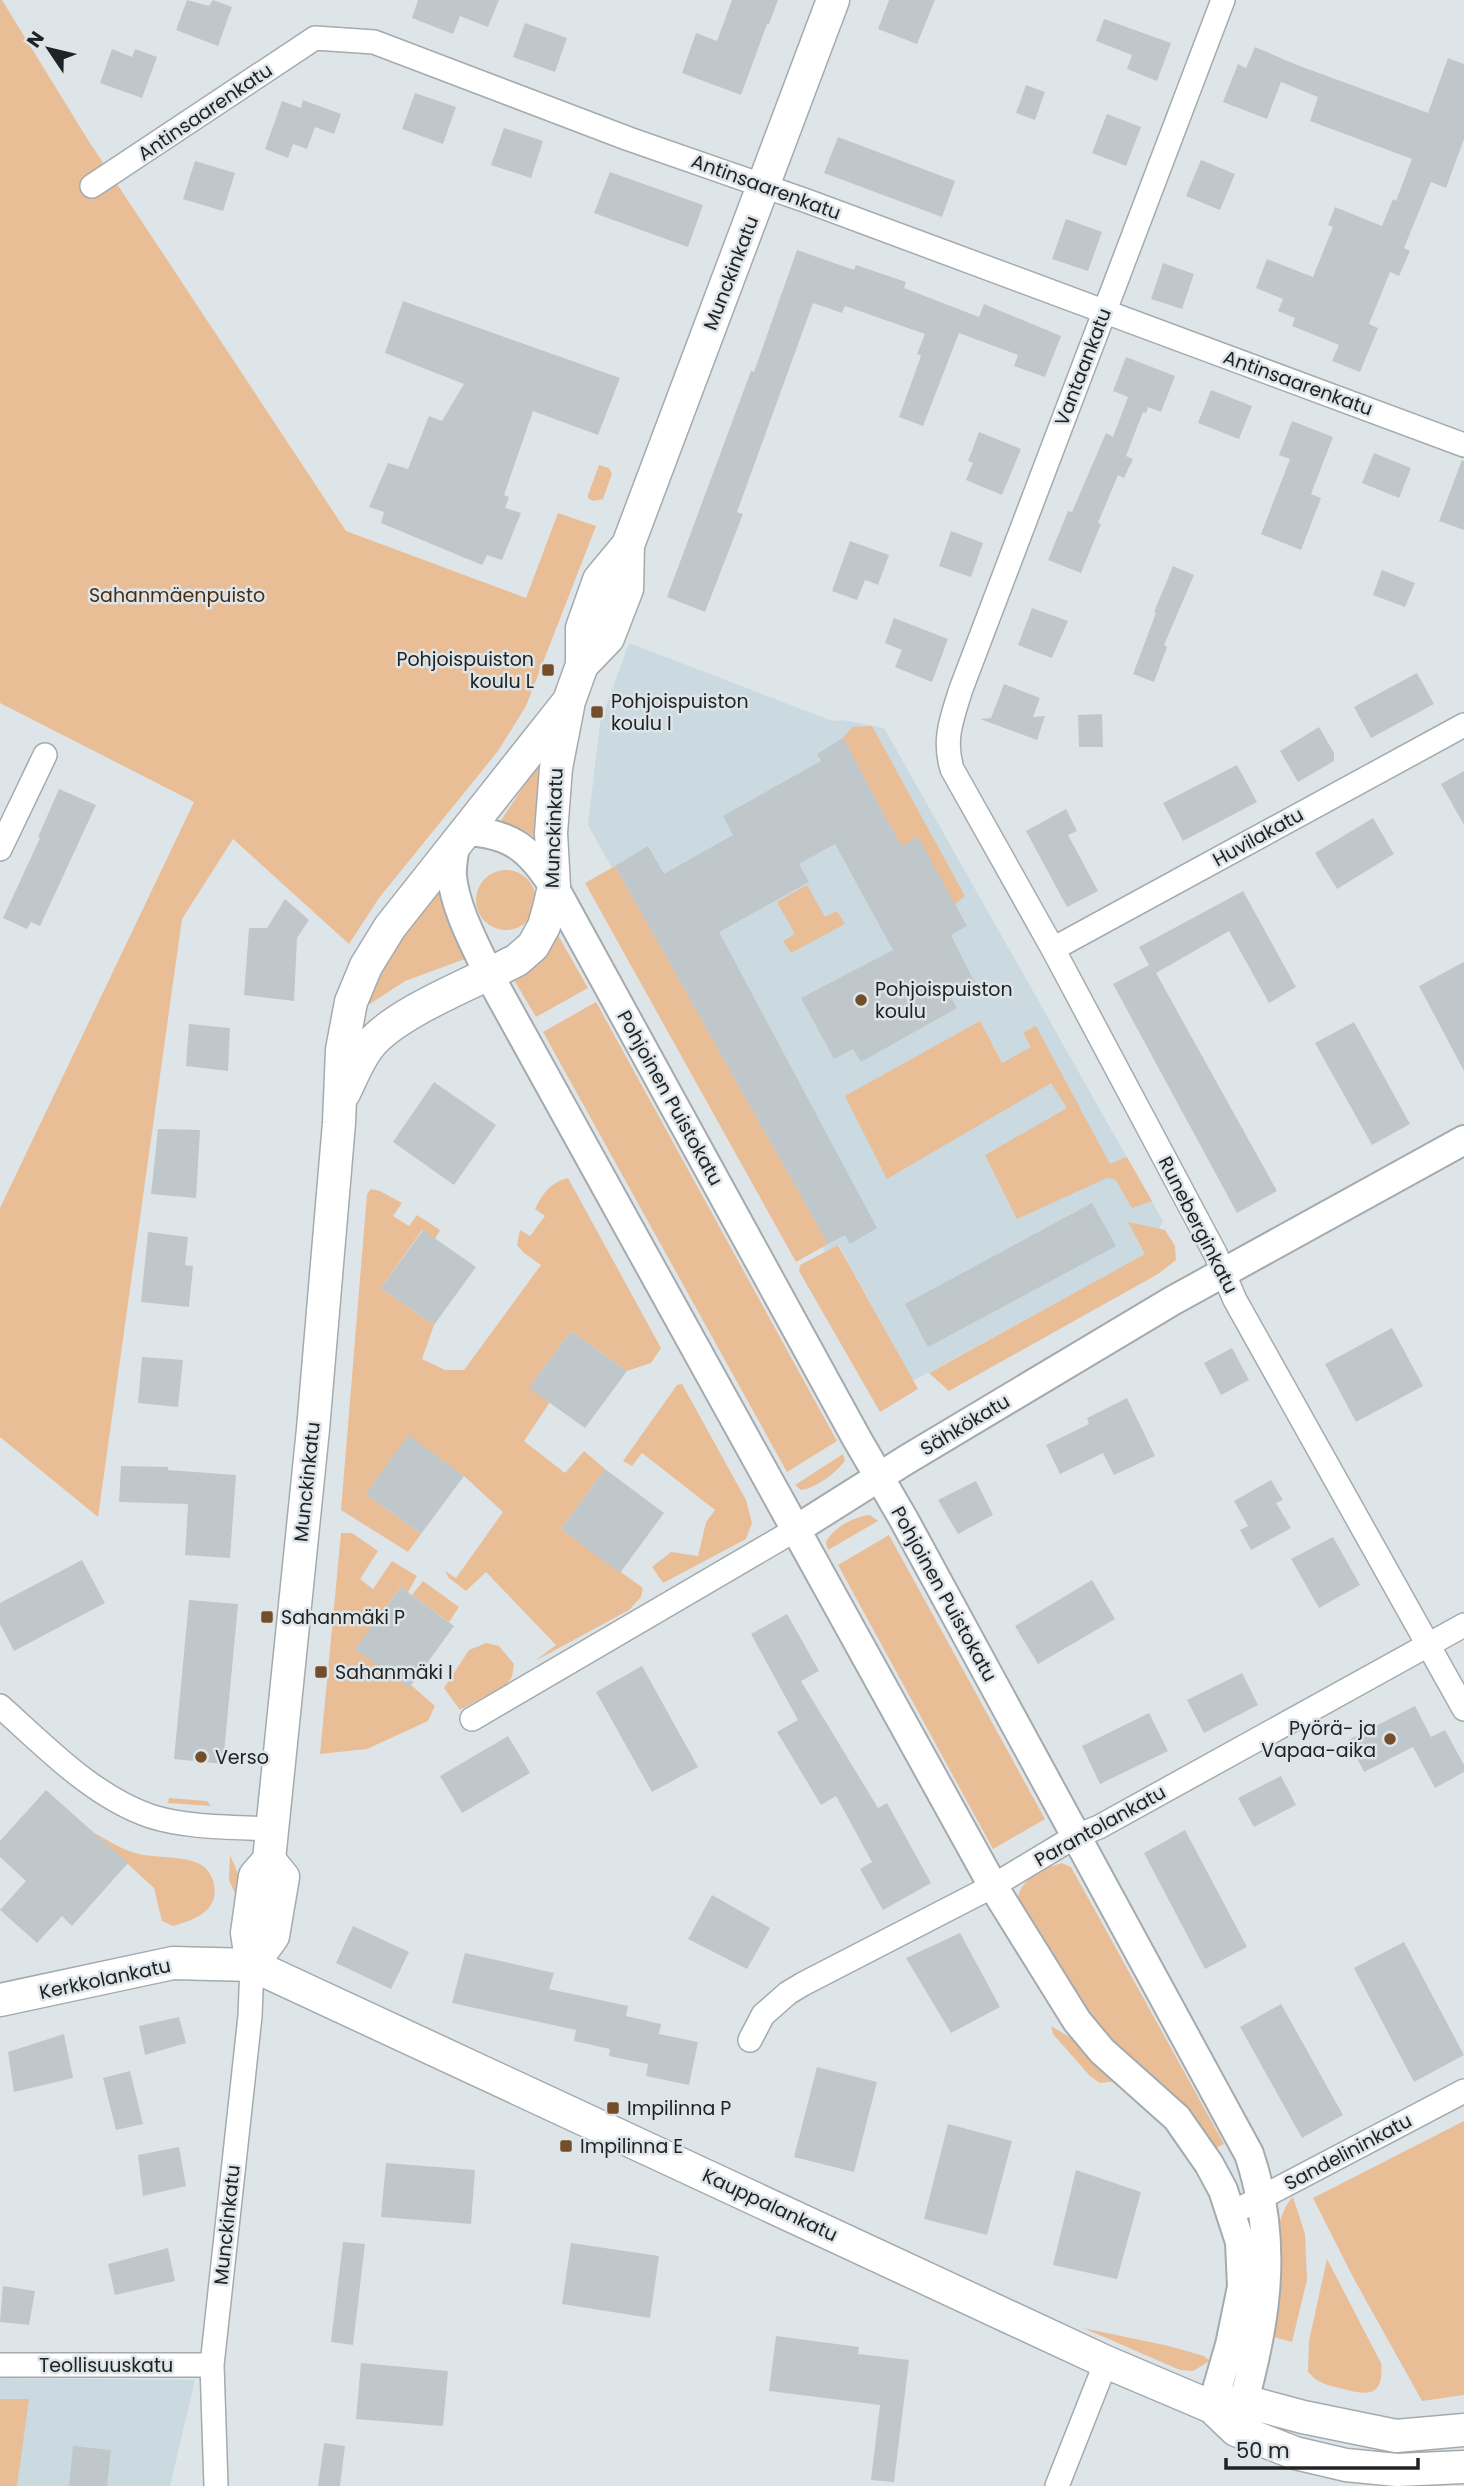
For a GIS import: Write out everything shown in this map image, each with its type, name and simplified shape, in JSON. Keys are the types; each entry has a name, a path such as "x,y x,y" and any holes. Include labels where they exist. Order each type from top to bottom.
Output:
{"main road":[{"name":"Munckinkatu","path":"340,1104 356,1067 370,1044 393,1024 417,1009 517,960 533,946 544,926 554,887 551,833 556,768 569,701 583,665 582,628 599,580 628,545 833,0"},
{"name":"Munckinkatu","path":"253,1965 247,1933 255,1876 270,1860 313,1429 340,1104 342,1050 351,1002 366,966 390,927 569,701"},
{"name":"Kerkkolankatu","path":"0,2000 173,1963 253,1965"},
{"name":"Kauppalankatu","path":"253,1965 1106,2362 1212,2407 1240,2416 1295,2453 1346,2465 1397,2470 1464,2466"},
{"name":"Kauppalankatu","path":"1240,2416 1293,2415 1396,2436 1464,2430"}],"street":[{"name":"Vantaankatu","path":"948,736 961,690 1223,0"},
{"name":"Antinsaarenkatu","path":"92,187 315,38 374,42 629,139 764,186 1464,445"},
{"name":"Huvilakatu","path":"1053,949 1464,725"},
{"name":"Runeberginkatu","path":"948,736 947,753 952,769 1053,949 1224,1271 1241,1311 1464,1709"},
{"path":"0,849 45,755"},
{"name":"Pohjoinen Puistokatu","path":"460,837 482,832 498,836 525,849 539,863 554,887 857,1439 881,1478 1244,2145 1262,2198 1267,2286 1255,2364 1240,2416"},
{"path":"460,837 452,873 454,891 489,975 993,1886 1077,2021 1102,2051 1177,2118 1209,2164 1232,2213 1240,2242 1242,2287 1230,2345 1212,2407"},
{"name":"Sähkökatu","path":"472,1718 795,1530 906,1460 1224,1271 1464,1140"},
{"name":"Parantolankatu","path":"750,2040 763,2015 788,1993 993,1886 1076,1836 1099,1827 1464,1625"},
{"path":"0,1706 80,1775 109,1795 148,1815 164,1820 272,1829"},
{"name":"Munckinkatu","path":"216,2486 212,2365 250,2016 253,1965"},
{"name":"Sandelininkatu","path":"1232,2213 1464,2091"},
{"path":"1057,2486 1106,2362"},
{"name":"Teollisuuskatu","path":"0,2365 212,2365"}],"shaded area":[{"name":"Pohjoispuiston koulu","path":"629,643 832,721 843,720 884,728 1163,1221 1146,1254 913,1381 839,1245 825,1252 588,825 600,723"},
{"path":"0,2378 195,2380 170,2486 0,2486"}],"green space":[{"name":"Sahanmäenpuisto","path":"0,0 88,140 346,531 526,598 558,513 596,526 526,706 498,751 379,898 349,944 233,839 182,919 98,1517 0,1437 0,1208 194,802 0,703"},
{"path":"599,465 609,468 612,474 603,499 593,501 588,495"},
{"path":"872,726 965,896 955,904 901,846 843,738 852,727"},
{"path":"539,763 542,764 538,839 516,826 498,825"},
{"path":"615,866 828,1244 796,1262 585,883"},
{"path":"506,870 523,875 531,883 536,900 531,917 523,925 506,930 489,925 481,917 476,900 481,883 489,875"},
{"path":"441,882 444,912 467,955 465,959 405,981 370,1004 365,1004 377,970"},
{"path":"807,885 825,917 837,911 845,924 791,953 783,941 795,934 777,902"},
{"path":"558,935 588,988 536,1017 514,980 549,948"},
{"path":"596,1002 837,1441 787,1472 543,1032"},
{"path":"980,1021 1002,1063 1031,1047 1023,1033 1036,1026 1110,1164 1127,1157 1152,1201 1132,1208 1115,1179 1107,1178 1017,1219 985,1155 1067,1108 1051,1083 887,1179 845,1096"},
{"path":"568,1178 661,1348 651,1363 627,1371 571,1331 530,1387 550,1402 524,1441 565,1473 584,1451 605,1469 561,1529 643,1588 641,1597 629,1610 535,1661 556,1645 486,1572 466,1591 449,1578 445,1571 456,1578 503,1512 464,1476 408,1436 366,1494 421,1534 408,1552 341,1510 367,1194 371,1189 380,1191 402,1203 393,1216 409,1226 417,1215 440,1230 435,1239 422,1230 381,1288 434,1325 422,1359 445,1370 464,1370 541,1265 517,1245 520,1230 530,1236 545,1216 535,1209 541,1198 552,1186"},
{"path":"1128,1222 1165,1230 1175,1246 1176,1260 1158,1274 949,1391 929,1373 1145,1254"},
{"path":"838,1245 918,1389 880,1412 799,1271 800,1265"},
{"path":"682,1384 746,1500 752,1523 746,1539 663,1583 652,1567 671,1552 698,1556 706,1522 715,1510 642,1453 632,1466 623,1461 677,1385"},
{"path":"843,1454 845,1461 819,1483 801,1490 795,1485"},
{"path":"870,1515 878,1521 828,1550 826,1542 839,1527 851,1520"},
{"path":"341,1533 352,1533 378,1551 360,1579 373,1589 392,1561 417,1576 408,1592 400,1588 356,1649 408,1687 411,1685 435,1706 428,1721 367,1749 320,1754"},
{"path":"889,1535 1045,1819 993,1849 838,1565"},
{"path":"423,1581 459,1607 449,1622 412,1595"},
{"path":"486,1643 499,1646 514,1664 512,1677 507,1684 460,1710 444,1688 469,1650"},
{"path":"169,1798 207,1801 211,1806 168,1803"},
{"path":"94,1833 133,1853 190,1860 203,1866 213,1882 213,1902 203,1913 189,1921 173,1926 162,1921 154,1888"},
{"path":"230,1855 240,1878 237,1898 229,1880"},
{"path":"1062,1863 1071,1867 1224,2144 1210,2151 1098,2035 1018,1901 1027,1881"},
{"path":"1051,2026 1073,2039 1117,2081 1100,2083 1090,2076 1053,2034"},
{"path":"1464,2121 1464,2395 1422,2401 1354,2279 1313,2198"},
{"path":"1293,2197 1305,2234 1307,2280 1292,2342 1270,2336 1276,2242 1285,2208"},
{"path":"1327,2259 1381,2363 1380,2382 1377,2388 1368,2393 1328,2385 1308,2372 1309,2341"},
{"path":"1083,2328 1169,2346 1204,2356 1210,2361 1193,2371 1180,2370"},
{"path":"0,2399 29,2399 17,2486 0,2486"}],"building":[{"path":"187,0 209,6 213,0 232,7 218,46 176,30"},
{"path":"418,0 499,0 488,27 460,16 453,34 412,18"},
{"path":"732,0 778,0 741,95 682,73 696,33 717,41"},
{"path":"889,0 935,0 917,44 878,29"},
{"path":"1104,19 1171,43 1157,81 1127,69 1132,55 1096,41"},
{"path":"525,23 567,38 555,72 513,57"},
{"path":"1255,47 1428,113 1448,58 1464,64 1464,139 1446,188 1431,182 1404,248 1410,251 1399,276 1390,272 1369,324 1378,328 1360,372 1332,361 1339,345 1292,326 1295,318 1278,311 1283,299 1256,288 1267,259 1313,277 1333,227 1328,225 1335,207 1382,226 1393,199 1396,201 1412,159 1310,121 1318,97 1281,82 1267,119 1223,102 1238,64 1246,68"},
{"path":"112,49 132,57 135,49 157,57 142,98 100,83"},
{"path":"1026,85 1045,92 1035,120 1016,113"},
{"path":"415,93 456,107 443,144 402,129"},
{"path":"303,100 341,114 334,134 315,127 307,149 293,144 288,158 265,149 282,101 301,108"},
{"path":"1107,114 1141,127 1126,166 1092,153"},
{"path":"504,128 543,141 531,178 491,165"},
{"path":"838,137 955,181 942,217 824,173"},
{"path":"1201,160 1235,174 1220,210 1186,196"},
{"path":"195,161 235,173 223,211 183,199"},
{"path":"610,172 703,205 688,247 594,213"},
{"path":"1066,219 1102,232 1088,271 1052,259"},
{"path":"797,250 854,270 856,265 906,282 904,288 979,317 984,304 1061,336 1045,377 1014,366 1018,355 959,333 923,426 899,417 921,356 917,354 925,334 845,306 842,313 813,303 737,512 743,514 705,612 667,597 751,371 754,372"},
{"path":"1163,263 1194,274 1182,309 1151,299"},
{"path":"403,301 620,378 598,435 533,411 504,495 509,497 505,508 521,513 502,560 487,555 482,565 381,523 384,512 369,507 388,463 408,469 429,416 442,421 464,384 385,353"},
{"path":"1126,357 1175,376 1161,412 1148,407 1146,413 1143,412 1126,456 1133,459 1124,478 1118,475 1081,573 1048,560 1068,511 1072,512 1106,433 1113,437 1128,397 1113,391"},
{"path":"1211,390 1252,406 1239,439 1198,423"},
{"path":"1292,421 1333,437 1311,494 1321,498 1301,550 1261,534 1290,459 1279,455"},
{"path":"979,432 1021,449 1002,495 966,480 973,463 968,461"},
{"path":"1374,453 1411,468 1399,498 1362,483"},
{"path":"1462,460 1464,461 1464,530 1439,521"},
{"path":"951,531 983,543 971,577 939,566"},
{"path":"850,541 889,555 878,585 865,580 857,600 832,591"},
{"path":"1173,566 1194,575 1164,645 1167,647 1154,682 1133,674"},
{"path":"1382,570 1415,583 1405,607 1373,595"},
{"path":"1032,608 1068,621 1052,658 1018,645"},
{"path":"894,618 948,639 932,682 895,667 902,650 885,643"},
{"path":"1417,673 1434,704 1371,738 1354,707"},
{"path":"1004,684 1040,698 1033,717 1045,716 1037,740 980,719 991,718"},
{"path":"1102,714 1103,747 1079,747 1078,715"},
{"path":"1319,727 1334,753 1334,761 1298,782 1280,751"},
{"path":"843,738 901,846 918,837 967,926 951,935 974,981 949,994 957,1008 861,1062 853,1049 834,1059 801,998 893,950 835,844 799,864 809,882 719,932 877,1228 850,1244 845,1235 828,1244 615,866 648,846 664,874 733,835 723,816 821,761 817,754"},
{"path":"1237,765 1257,802 1183,841 1163,803"},
{"path":"1464,771 1464,825 1441,784"},
{"path":"59,789 96,805 40,926 31,922 27,929 3,918"},
{"path":"1066,809 1077,831 1068,835 1098,891 1067,907 1026,831"},
{"path":"1373,818 1394,854 1337,889 1315,853"},
{"path":"1243,891 1296,987 1269,1003 1229,931 1156,973 1277,1191 1237,1213 1113,984 1149,965 1139,947"},
{"path":"285,899 309,920 297,938 294,1001 244,995 249,928 267,928"},
{"path":"1464,962 1464,1071 1419,986"},
{"path":"1354,1022 1410,1124 1372,1145 1315,1043"},
{"path":"189,1024 230,1028 228,1071 186,1066"},
{"path":"434,1082 496,1125 454,1185 393,1142"},
{"path":"158,1129 200,1130 196,1198 151,1194"},
{"path":"1092,1203 1116,1246 928,1347 905,1304"},
{"path":"423,1230 476,1267 434,1325 381,1288"},
{"path":"148,1232 188,1237 185,1265 193,1266 189,1307 141,1302"},
{"path":"1392,1328 1423,1386 1356,1422 1325,1364"},
{"path":"571,1331 627,1371 585,1428 529,1388"},
{"path":"1232,1348 1249,1380 1221,1395 1204,1363"},
{"path":"142,1357 183,1360 178,1407 138,1403"},
{"path":"1127,1398 1155,1456 1114,1475 1103,1453 1060,1474 1046,1445 1089,1424 1087,1418"},
{"path":"408,1435 464,1476 421,1534 366,1494"},
{"path":"121,1466 168,1467 168,1470 236,1475 230,1558 185,1555 188,1504 119,1502"},
{"path":"605,1469 664,1513 620,1573 561,1529"},
{"path":"1271,1480 1283,1500 1276,1503 1291,1528 1251,1550 1240,1530 1248,1526 1234,1501"},
{"path":"976,1481 993,1515 958,1534 938,1500"},
{"path":"1333,1537 1360,1585 1319,1608 1291,1559"},
{"path":"82,1560 105,1603 14,1651 0,1624 0,1603"},
{"path":"1092,1580 1115,1619 1038,1664 1015,1626"},
{"path":"401,1587 454,1626 409,1688 355,1649"},
{"path":"189,1600 238,1604 223,1764 174,1759"},
{"path":"787,1614 819,1671 801,1681 878,1808 887,1803 931,1883 883,1910 860,1869 872,1862 836,1796 821,1805 777,1732 798,1720 751,1634"},
{"path":"642,1666 698,1767 652,1792 596,1692"},
{"path":"1242,1673 1258,1705 1204,1733 1187,1700"},
{"name":"Pyörä- ja Vapaa-aika","path":"1415,1706 1431,1737 1445,1730 1464,1765 1464,1772 1435,1788 1413,1747 1364,1772 1348,1740"},
{"path":"1149,1713 1168,1751 1100,1784 1082,1746"},
{"path":"508,1736 530,1773 462,1813 440,1776"},
{"path":"1281,1776 1296,1805 1254,1827 1238,1798"},
{"path":"46,1790 128,1863 72,1926 62,1916 37,1943 0,1910 26,1881 0,1857 0,1841"},
{"path":"1185,1830 1247,1947 1205,1969 1144,1853"},
{"path":"712,1895 770,1928 747,1969 688,1939"},
{"path":"353,1926 409,1952 391,1989 336,1963"},
{"path":"960,1933 1000,2007 951,2033 906,1958"},
{"path":"1404,1942 1464,2055 1414,2082 1354,1968"},
{"path":"465,1953 554,1973 549,1989 628,2006 626,2016 661,2024 659,2034 698,2042 689,2085 646,2076 648,2064 609,2056 610,2049 574,2041 576,2030 452,2003"},
{"path":"1281,2004 1343,2115 1302,2138 1240,2027"},
{"path":"179,2017 186,2043 145,2055 139,2026"},
{"path":"64,2034 73,2078 14,2092 8,2052"},
{"path":"817,2067 877,2082 854,2172 794,2157"},
{"path":"130,2071 143,2124 116,2130 103,2078"},
{"path":"948,2124 1012,2141 987,2235 924,2219"},
{"path":"179,2147 186,2186 143,2196 138,2155"},
{"path":"386,2163 475,2170 471,2224 381,2217"},
{"path":"1076,2170 1141,2192 1117,2279 1053,2265"},
{"path":"343,2242 365,2244 353,2345 331,2342"},
{"path":"571,2243 659,2256 650,2318 562,2304"},
{"path":"168,2248 175,2281 115,2295 108,2264"},
{"path":"3,2286 35,2291 29,2325 0,2322"},
{"path":"776,2336 859,2347 858,2354 909,2360 894,2482 871,2480 880,2405 769,2391"},
{"path":"361,2363 448,2371 443,2426 356,2419"},
{"path":"324,2443 345,2446 340,2486 318,2486"},
{"path":"73,2446 111,2450 107,2486 69,2486"}],"place":[{"name":"Pohjoispuiston koulu L","path":"548,670"},
{"name":"Pohjoispuiston koulu I","path":"597,712"},
{"name":"Pohjoispuiston koulu","path":"861,1000"},
{"name":"Sahanmäki P","path":"267,1617"},
{"name":"Sahanmäki I","path":"321,1672"},
{"name":"Pyörä- ja Vapaa-aika","path":"1390,1739"},
{"name":"Verso","path":"201,1757"},
{"name":"Impilinna P","path":"613,2108"},
{"name":"Impilinna E","path":"566,2146"}]}
